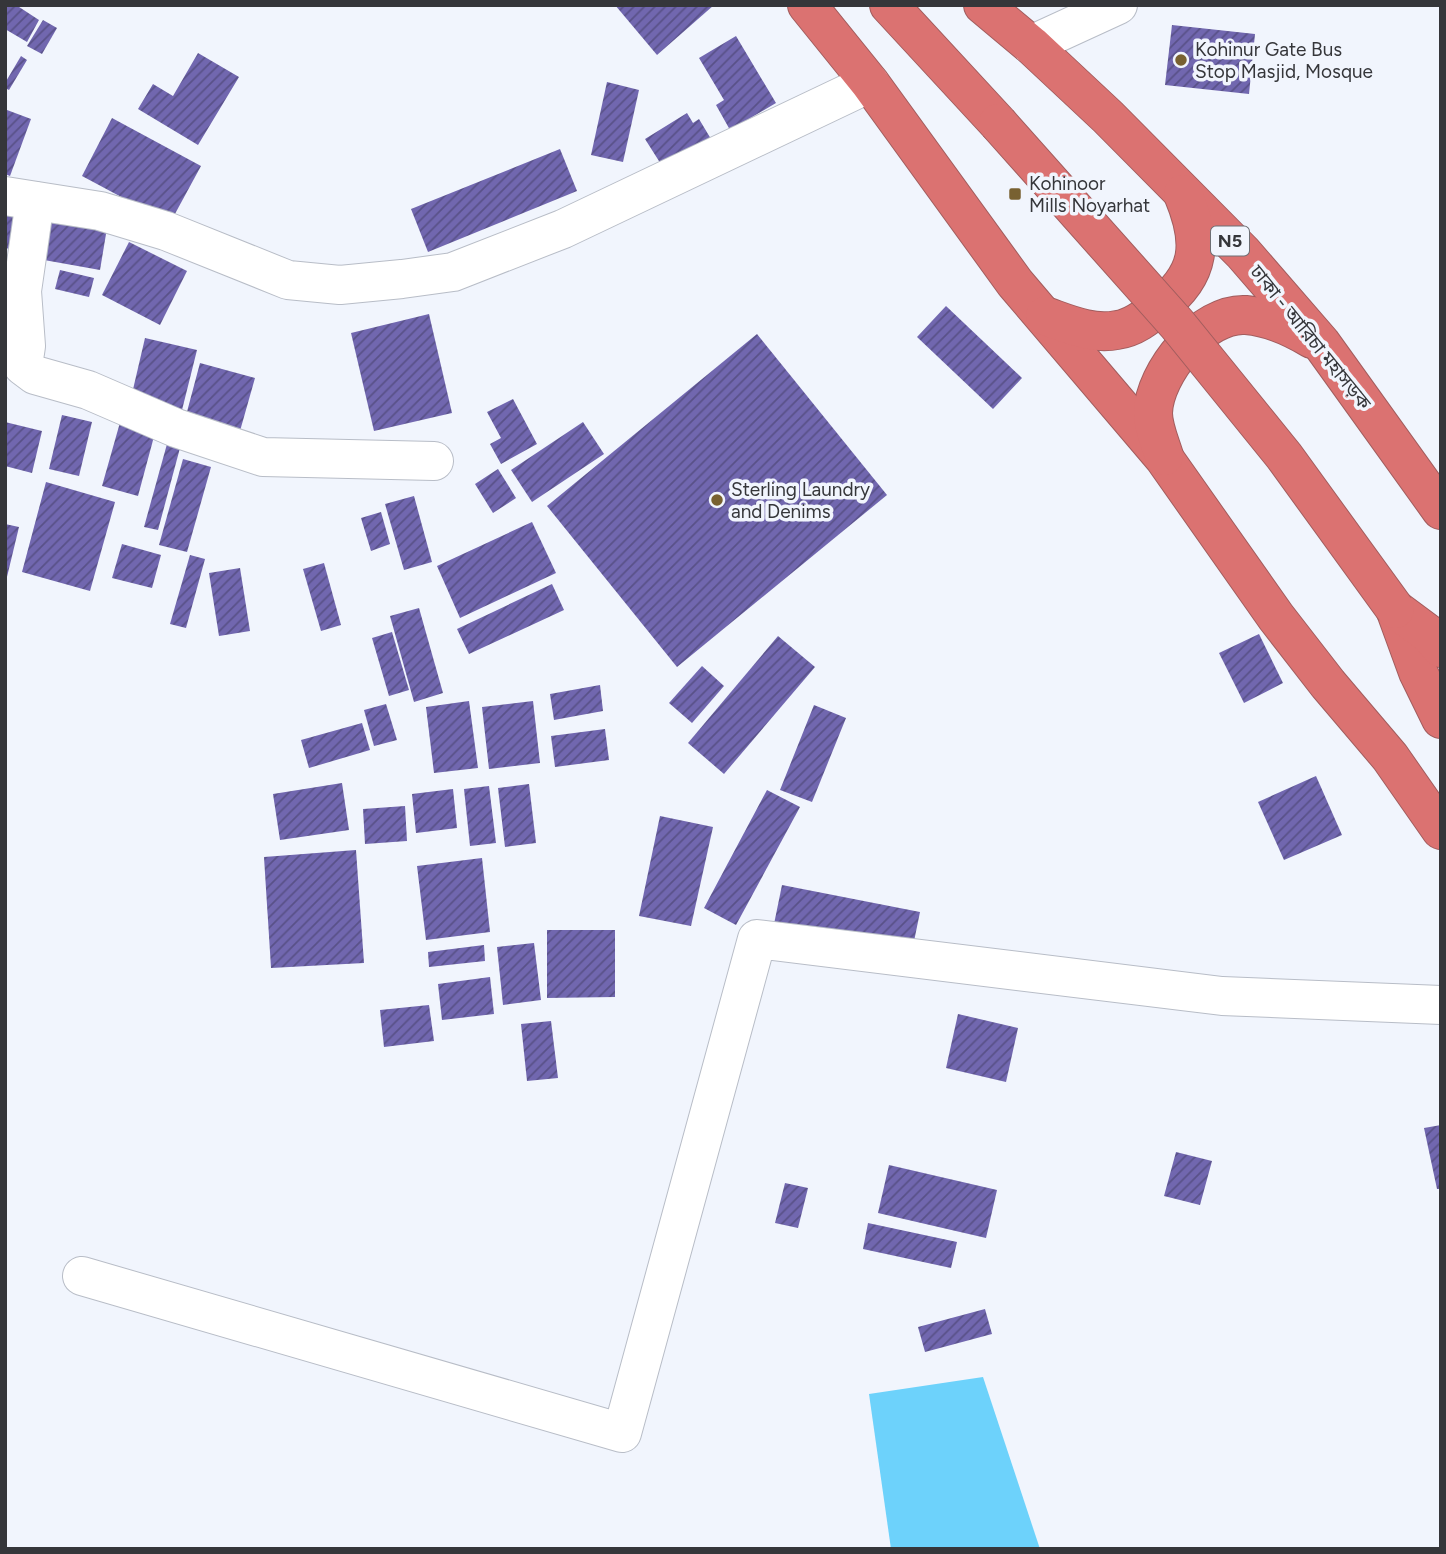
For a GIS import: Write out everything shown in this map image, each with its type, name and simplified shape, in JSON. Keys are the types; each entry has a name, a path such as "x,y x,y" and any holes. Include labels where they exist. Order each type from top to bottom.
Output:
{"highway":[{"path":"807,5 870,83 1016,282 1164,458 1276,617 1328,684 1391,757 1441,830"},
{"path":"889,5 998,122 1177,324 1284,456 1395,609 1418,672 1441,719"},
{"name":"ঢাকা - আরিচা মহাসড়ক","path":"983,5 1108,117 1243,253 1321,344 1441,510"},
{"path":"1045,316 1085,330 1118,330 1142,321 1166,302 1191,274 1197,248 1194,220 1182,192"},
{"path":"1164,458 1153,415 1157,388 1169,365 1193,340 1221,319 1246,315 1288,325 1321,344"},
{"path":"1395,609 1430,635 1441,648"}],"street":[{"path":"1031,46 1118,5"},
{"path":"434,461 263,457 176,428 88,390 35,375 23,366 26,346 20,198 100,211 166,231 288,279 340,285 453,272 564,229 870,83"},
{"path":"82,1276 621,1433 757,939 1222,996 1441,1005"}],"water":[{"path":"983,1377 1040,1549 891,1549 869,1394"}],"building":[{"path":"5,5 16,5 39,20 27,42 5,29"},
{"path":"615,5 714,5 657,55"},
{"path":"43,20 57,28 42,54 27,46"},
{"path":"1172,25 1255,34 1249,94 1165,85"},
{"path":"736,36 776,103 730,130 716,105 724,100 699,58"},
{"path":"198,53 239,77 198,145 138,109 153,84 173,96"},
{"path":"21,56 27,60 9,90 5,88 5,83"},
{"path":"607,82 639,90 623,162 591,155"},
{"path":"7,110 31,119 10,176 5,174"},
{"path":"687,113 693,123 699,119 711,139 664,169 645,139"},
{"path":"112,118 201,166 170,223 82,176"},
{"path":"560,149 577,191 428,252 411,209"},
{"path":"5,203 28,207 20,251 5,248"},
{"path":"52,218 107,228 100,270 44,260"},
{"path":"129,242 187,271 160,325 102,295"},
{"path":"60,270 94,278 89,297 55,289"},
{"path":"946,306 1022,378 993,409 917,337"},
{"path":"429,314 452,413 374,431 351,333"},
{"name":"Sterling Laundry and Denims","path":"757,334 887,495 677,667 547,506"},
{"path":"145,338 197,350 182,410 131,398"},
{"path":"200,363 255,378 238,438 184,423"},
{"path":"513,399 537,444 501,464 490,444 501,438 487,412"},
{"path":"62,415 92,422 79,476 49,469"},
{"path":"121,419 156,429 138,496 102,486"},
{"path":"5,422 42,431 32,473 5,466"},
{"path":"583,422 604,454 532,502 511,470"},
{"path":"167,444 180,448 158,530 144,527"},
{"path":"183,459 211,467 187,552 159,545"},
{"path":"498,469 516,498 493,513 475,484"},
{"path":"46,482 115,502 90,591 22,572"},
{"path":"414,496 432,562 404,570 385,504"},
{"path":"381,512 390,544 371,551 361,518"},
{"path":"532,522 556,573 460,618 437,566"},
{"path":"5,524 19,527 6,581 5,581"},
{"path":"122,544 161,555 152,588 112,578"},
{"path":"190,555 205,559 186,628 170,624"},
{"path":"324,563 341,625 321,631 303,569"},
{"path":"240,568 250,631 219,636 209,573"},
{"path":"552,584 564,610 469,654 457,629"},
{"path":"419,608 443,693 414,702 390,616"},
{"path":"392,632 409,690 389,696 372,638"},
{"path":"1259,634 1283,683 1244,703 1219,653"},
{"path":"778,636 815,667 724,774 688,743"},
{"path":"702,666 724,686 692,723 669,703"},
{"path":"600,685 603,711 554,720 550,694"},
{"path":"469,701 478,768 434,773 426,707"},
{"path":"533,701 540,763 489,769 482,707"},
{"path":"386,704 397,740 374,746 364,710"},
{"path":"814,705 846,718 812,802 780,790"},
{"path":"362,723 370,750 309,768 301,740"},
{"path":"605,729 609,760 555,767 551,736"},
{"path":"1316,776 1342,835 1284,860 1258,802"},
{"path":"342,783 349,830 280,840 273,794"},
{"path":"529,784 536,843 505,847 498,788"},
{"path":"489,786 496,843 470,846 464,789"},
{"path":"453,789 457,828 416,833 412,794"},
{"path":"767,790 800,807 736,925 704,908"},
{"path":"405,806 407,841 365,844 363,809"},
{"path":"660,816 713,827 691,926 639,916"},
{"path":"356,850 364,963 271,968 264,857"},
{"path":"482,858 490,932 426,940 417,866"},
{"path":"782,885 920,912 911,956 773,929"},
{"path":"547,930 615,930 615,997 547,998"},
{"path":"534,943 541,1000 503,1005 497,947"},
{"path":"484,945 485,961 429,967 428,952"},
{"path":"490,977 494,1014 442,1020 438,984"},
{"path":"429,1005 434,1041 384,1047 380,1010"},
{"path":"958,1014 1018,1028 1006,1082 946,1068"},
{"path":"551,1021 558,1078 527,1081 521,1024"},
{"path":"1441,1125 1441,1189 1437,1189 1424,1128"},
{"path":"1176,1152 1212,1161 1200,1205 1164,1196"},
{"path":"889,1165 997,1190 986,1238 878,1213"},
{"path":"785,1183 808,1188 798,1228 775,1223"},
{"path":"868,1223 957,1242 951,1268 863,1249"},
{"path":"985,1309 992,1334 925,1352 918,1327"}],"place":[{"name":"Kohinur Gate Bus Stop Masjid, Mosque","path":"1181,60"},
{"name":"Kohinoor Mills Noyarhat","path":"1015,194"},
{"name":"Sterling Laundry and Denims","path":"717,500"}]}
